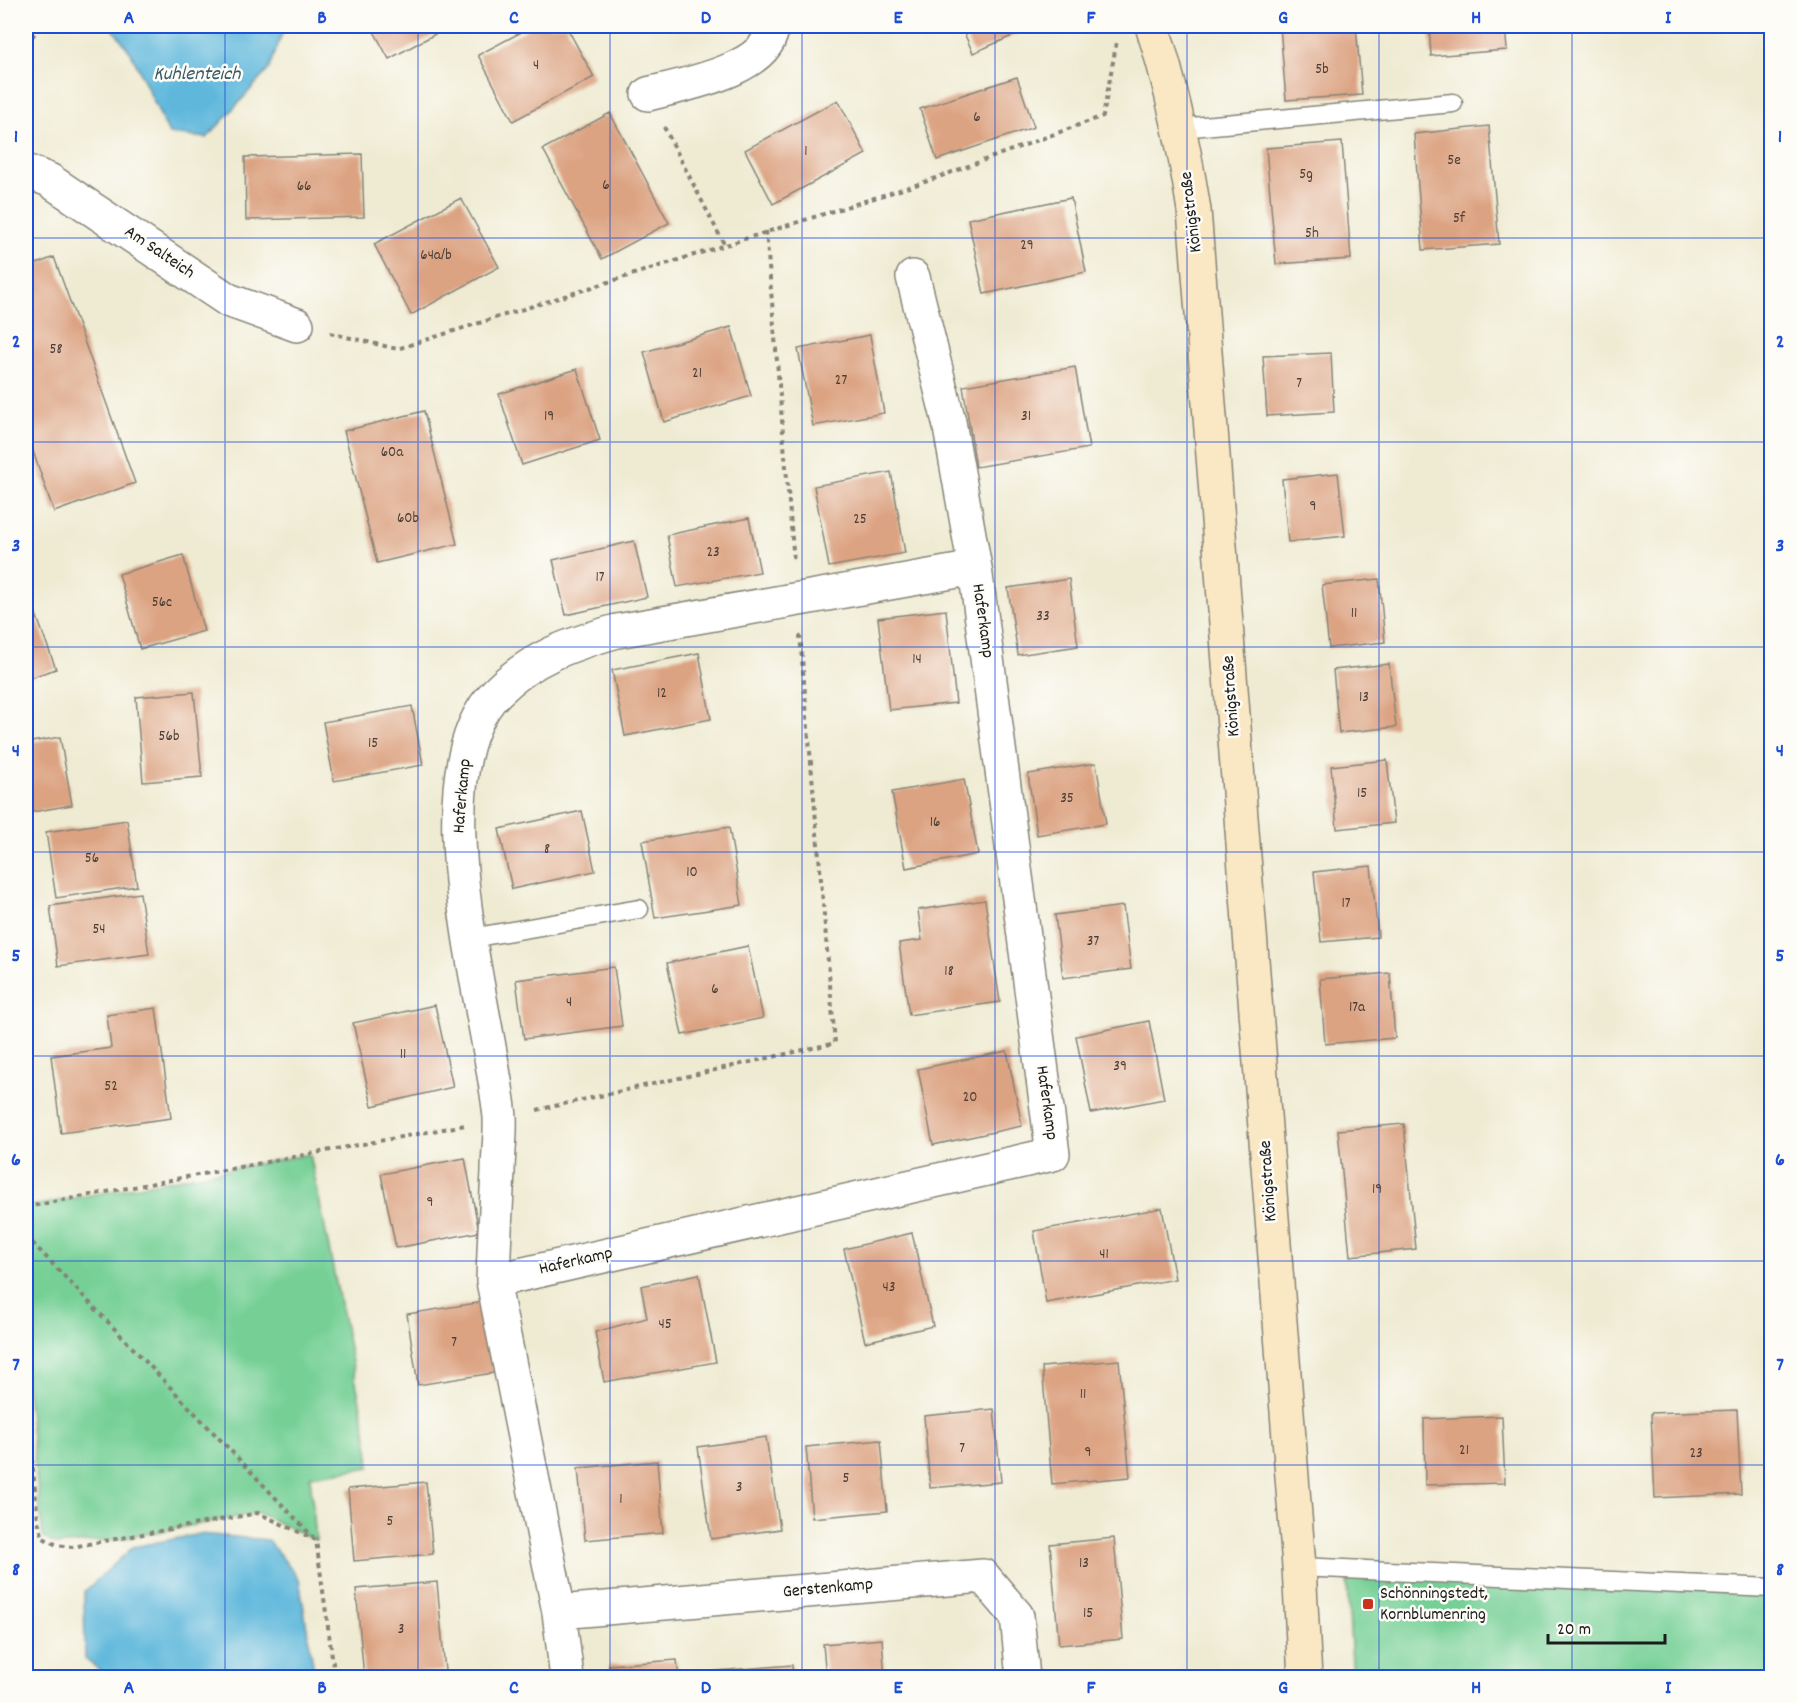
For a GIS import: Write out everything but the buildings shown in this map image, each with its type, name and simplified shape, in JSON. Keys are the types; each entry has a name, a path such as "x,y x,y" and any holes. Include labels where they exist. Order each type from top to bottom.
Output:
{"main road":[{"name":"Königstraße","path":"1139,31 1170,80 1181,128 1194,210 1299,1567 1305,1677"}],"street":[{"path":"648,94 711,78 762,53 768,43 772,26"},
{"name":"Am Salteich","path":"26,171 49,180 228,300 297,325"},
{"path":"913,277 949,422 975,568"},
{"name":"Haferkamp","path":"975,568 1053,1154 493,1281 500,1119 471,938 460,865 457,816 463,762 477,723 495,693 526,668 566,645 617,631 975,568"},
{"path":"493,1281 559,1612 567,1677"},
{"name":"Gerstenkamp","path":"559,1612 983,1575 1017,1616 1023,1677"}],"lane":[{"path":"1181,128 1453,103"},
{"path":"471,938 639,909"},
{"path":"1299,1567 1772,1588"}],"path":[{"path":"26,44 41,26"},
{"path":"297,325 397,349 928,181 1103,116 1117,41 1139,31"},
{"path":"648,94 724,244"},
{"path":"26,1207 500,1119 835,1043"},
{"path":"26,1236 316,1540 335,1677"},
{"path":"26,1396 38,1521 42,1538 72,1546 258,1513 316,1540"}],"green space":[{"path":"310,1154 367,1437 370,1467 310,1476 316,1540 258,1513 120,1539 57,1545 43,1538 26,1382 26,1207"},
{"path":"1346,1569 1771,1588 1771,1677 1353,1677"}],"water":[{"name":"Kuhlenteich","path":"111,26 285,26 269,69 207,138 169,134 131,53"},
{"path":"200,1534 268,1540 299,1579 315,1677 109,1677 85,1659 84,1592 133,1547"}],"place":[{"name":"Schönningstedt, Kornblumenring","path":"1368,1604"}]}
